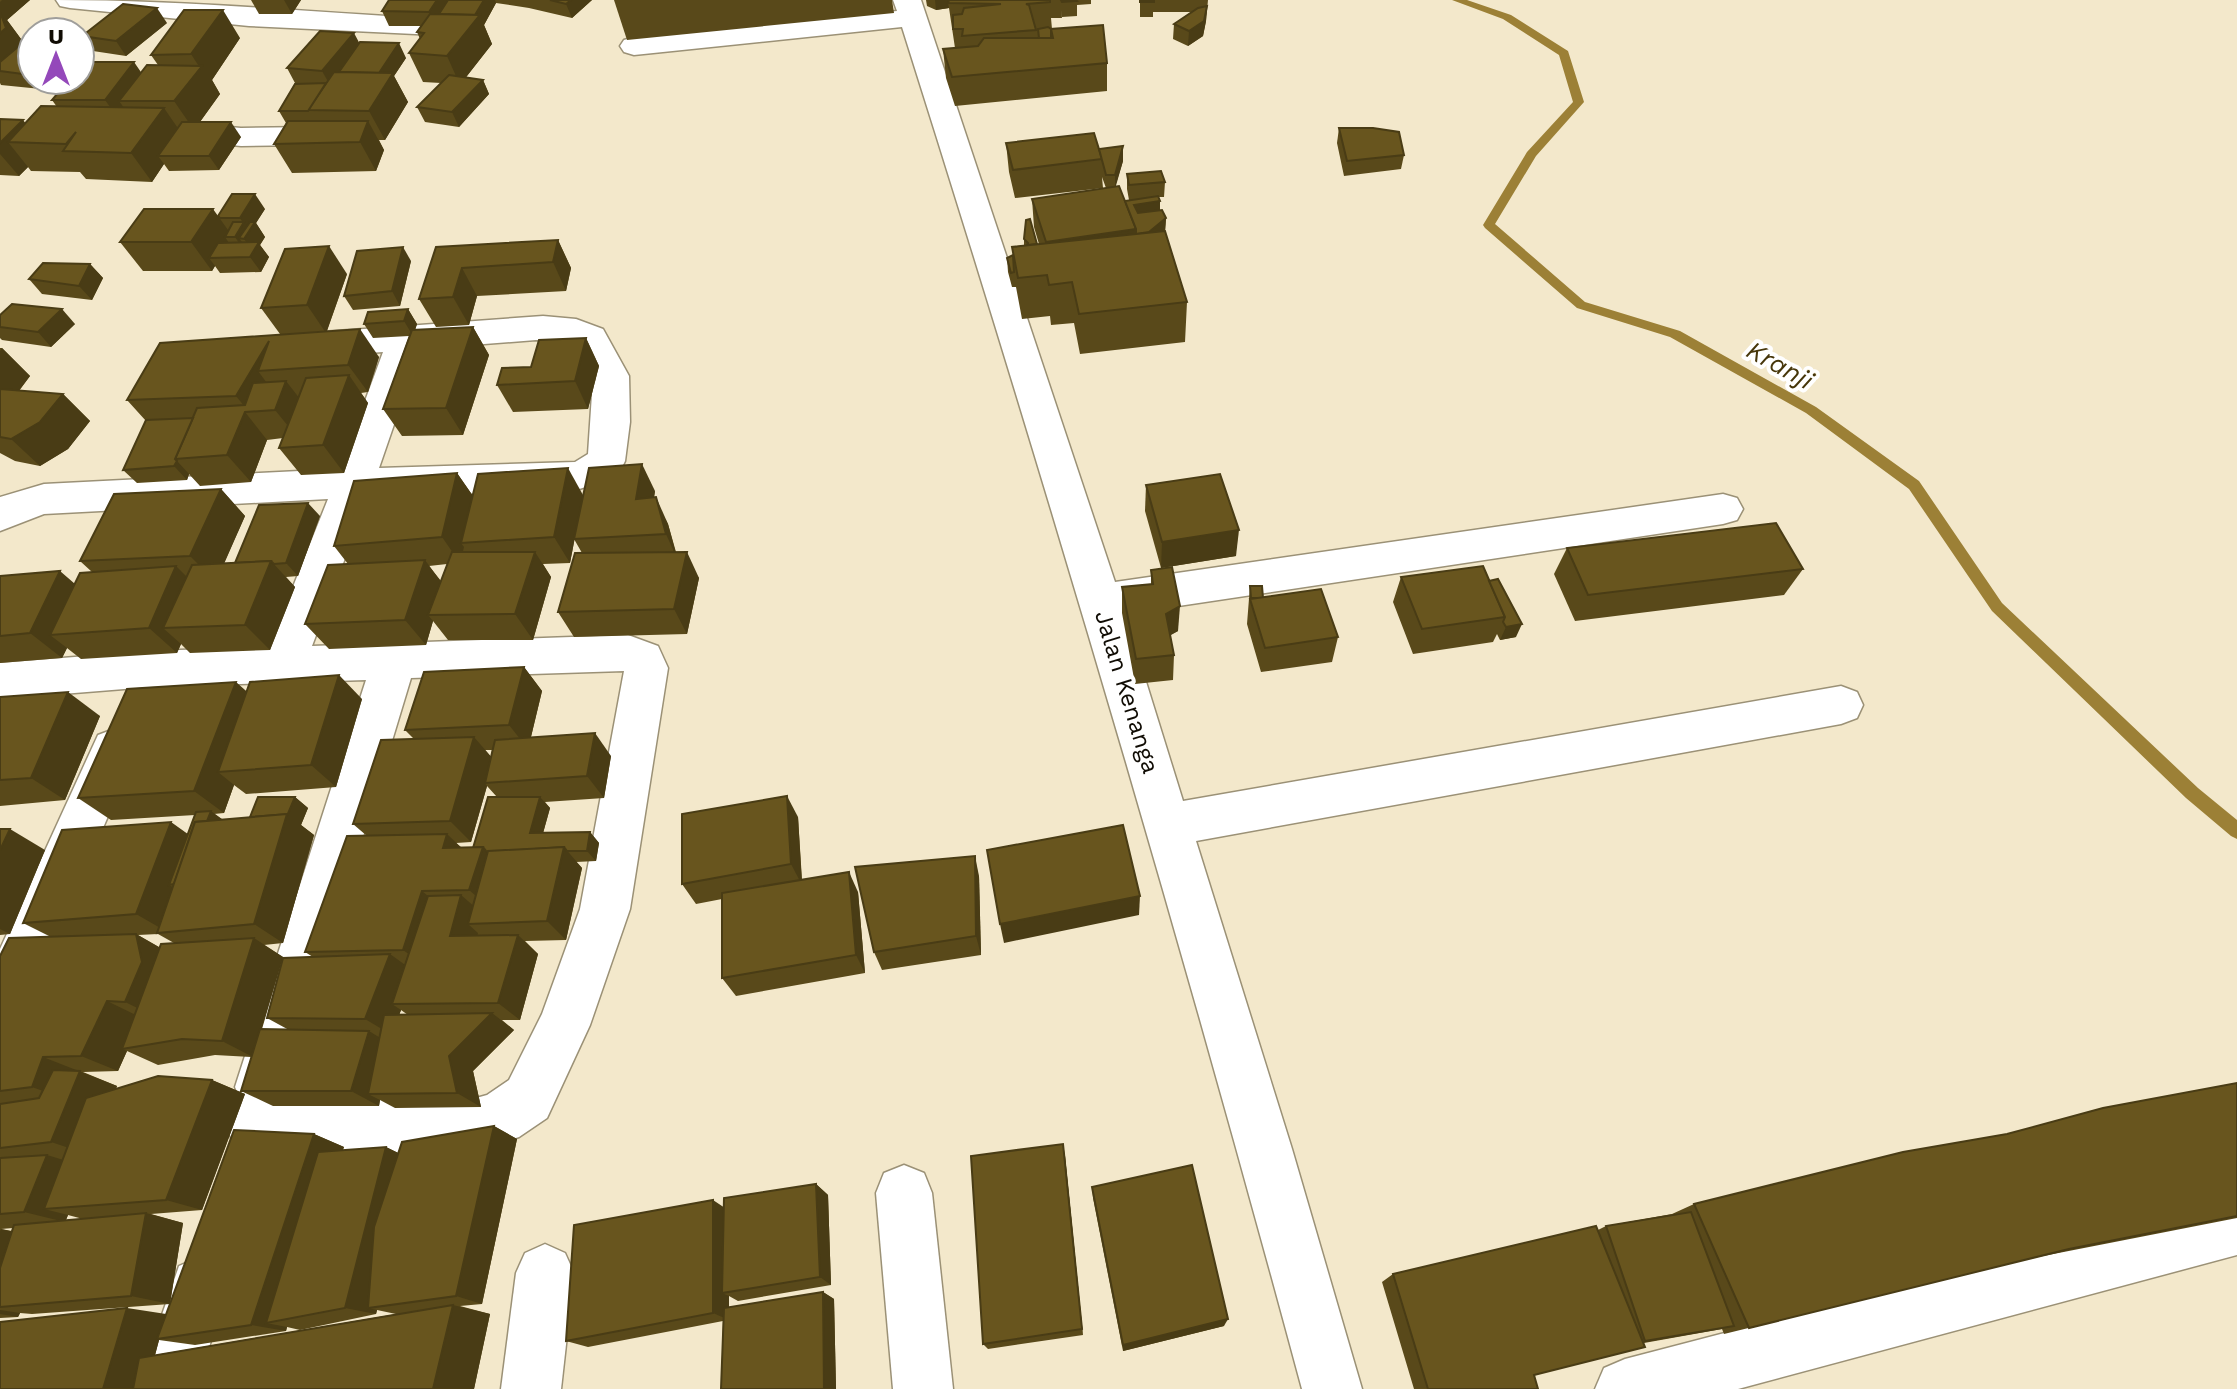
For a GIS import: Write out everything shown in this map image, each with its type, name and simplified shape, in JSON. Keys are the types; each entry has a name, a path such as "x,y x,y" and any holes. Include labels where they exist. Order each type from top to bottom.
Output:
{"street":[{"path":"70,0 249,18 436,27"},
{"path":"634,46 909,9"},
{"name":"Jalan Kenanga","path":"909,9 1021,347 1100,601 1265,1149 1332,1389"},
{"path":"154,130 241,137 311,136"},
{"path":"0,516 13,508 44,499 354,483 576,476 594,470 606,461 611,422 611,376 599,366 595,344 584,333 569,329 536,328 280,347"},
{"path":"283,665 354,483 405,340"},
{"path":"1100,601 1723,509"},
{"path":"0,681 149,669 628,653 643,659 646,668 605,909 564,1025 528,1099 500,1118 458,1130 244,1143 394,661"},
{"path":"0,1007 149,669"},
{"path":"1166,825 1841,705"},
{"path":"904,1193 923,1389"},
{"path":"1625,1389 2237,1227"},
{"path":"166,1389 214,1240"},
{"path":"531,1389 545,1273"}],"building":[{"path":"389,0 437,0 429,12 382,11"},
{"path":"448,0 484,0 475,15 439,14"},
{"path":"550,0 571,0 566,4"},
{"path":"949,0 1050,2 1026,4 1029,5 1036,30 962,36 963,29 953,29 953,15 962,14 964,8 1001,4 948,3"},
{"path":"123,4 157,8 116,41 96,38 96,25"},
{"path":"1207,6 1204,21 1189,31 1174,24 1198,8"},
{"path":"184,10 223,10 191,54 151,55"},
{"path":"0,12 6,28 0,33"},
{"path":"430,14 480,15 447,56 409,53 424,33 417,32"},
{"path":"1103,25 1107,63 952,77 943,49 978,46 984,38 1053,38 1051,29"},
{"path":"1048,27 1051,38 1039,38 1038,29"},
{"path":"320,31 354,33 322,71 287,68"},
{"path":"360,42 399,43 379,73 339,72"},
{"path":"16,49 16,73 0,71 0,62"},
{"path":"96,62 134,62 105,100 52,100 55,96 96,96"},
{"path":"147,65 202,66 174,101 119,101"},
{"path":"334,72 393,73 369,111 308,110"},
{"path":"449,75 483,80 452,112 417,107"},
{"path":"326,83 308,111 279,111 295,84"},
{"path":"41,106 164,108 131,153 63,151 76,132 66,144 8,142"},
{"path":"0,119 23,120 0,143"},
{"path":"288,121 368,121 360,142 274,144"},
{"path":"182,122 231,122 209,156 158,156"},
{"path":"1339,128 1399,132 1404,155 1347,161"},
{"path":"1094,133 1102,159 1013,170 1006,143"},
{"path":"1123,146 1115,175 1106,175 1099,149"},
{"path":"1161,171 1165,182 1129,185 1127,174"},
{"path":"1119,186 1136,229 1046,242 1032,199"},
{"path":"232,194 255,194 240,218 220,218 218,216"},
{"path":"1158,196 1160,201 1134,205 1138,213 1162,210 1166,218 1149,232 1136,234 1125,201"},
{"path":"144,209 213,209 191,242 120,242"},
{"path":"1030,219 1037,244 1027,245 1024,239 1026,220"},
{"path":"233,222 244,222 235,237 225,237"},
{"path":"250,222 255,222 244,239 239,238"},
{"path":"1165,231 1187,302 1079,314 1072,282 1049,285 1047,275 1018,278 1012,247"},
{"path":"558,240 553,262 462,268 453,297 419,299 436,247"},
{"path":"259,242 250,257 209,258 218,243"},
{"path":"329,246 307,305 261,308 285,249"},
{"path":"403,247 392,291 344,296 357,251"},
{"path":"1013,255 1014,272 1011,273 1007,258"},
{"path":"43,263 90,264 79,286 29,279"},
{"path":"12,304 62,309 38,332 0,327 0,315"},
{"path":"408,309 404,321 364,324 368,312"},
{"path":"473,327 446,408 383,409 412,330"},
{"path":"360,329 348,365 258,371 269,341 236,396 127,400 160,343"},
{"path":"586,338 575,381 497,385 502,368 531,367 539,340"},
{"path":"349,375 323,445 279,448 306,378"},
{"path":"286,381 275,410 245,412 227,455 175,459 197,408 245,405 253,383"},
{"path":"0,389 63,394 40,422 11,439 0,437"},
{"path":"193,418 174,466 123,470 146,420"},
{"path":"642,464 636,499 656,497 666,534 574,539 589,468"},
{"path":"568,468 554,537 461,543 478,474"},
{"path":"457,473 442,537 334,546 354,481"},
{"path":"1220,474 1239,530 1162,542 1146,485"},
{"path":"221,489 190,556 80,561 114,494"},
{"path":"308,503 286,563 235,563 259,505"},
{"path":"1776,523 1803,569 1588,595 1567,548"},
{"path":"452,552 535,552 515,614 428,615"},
{"path":"687,552 674,609 558,612 575,553"},
{"path":"425,560 405,620 305,624 328,565"},
{"path":"271,561 245,625 163,628 192,565"},
{"path":"176,566 149,628 50,635 80,573"},
{"path":"1483,566 1505,617 1422,629 1401,577"},
{"path":"1172,567 1180,606 1166,614 1174,655 1136,659 1122,587 1153,584 1151,570"},
{"path":"60,571 30,633 0,636 0,576"},
{"path":"1498,579 1522,624 1506,627 1503,622 1505,617 1489,581"},
{"path":"1250,586 1262,586 1263,598 1251,598"},
{"path":"1321,589 1338,637 1265,648 1250,599"},
{"path":"524,667 509,725 405,730 424,672"},
{"path":"339,675 311,765 218,772 250,682"},
{"path":"236,682 194,791 78,798 127,689"},
{"path":"68,692 31,778 0,780 0,697"},
{"path":"595,733 587,776 485,783 495,740"},
{"path":"474,737 450,821 353,824 381,740"},
{"path":"787,796 791,864 682,884 682,814"},
{"path":"258,797 295,797 287,816 250,817"},
{"path":"488,797 540,797 530,833 590,832 587,851 567,851 564,847 487,852 483,847 473,848"},
{"path":"211,811 207,821 195,822 174,884 169,885 196,812"},
{"path":"287,814 254,924 157,933 195,822"},
{"path":"171,822 136,914 23,923 62,830"},
{"path":"1123,825 1140,896 1000,924 987,850"},
{"path":"0,829 10,829 0,850"},
{"path":"447,834 443,848 483,847 469,890 422,891 403,950 305,952 347,836"},
{"path":"564,847 547,921 468,924 488,851"},
{"path":"975,856 976,936 874,952 855,867"},
{"path":"849,872 856,955 722,978 722,893"},
{"path":"461,895 450,936 518,935 498,1003 392,1004 428,896"},
{"path":"136,934 142,962 125,1002 107,1001 81,1056 43,1057 32,1087 0,1091 0,956 9,938"},
{"path":"254,938 222,1041 182,1039 122,1049 161,944"},
{"path":"390,954 365,1019 267,1018 283,958"},
{"path":"492,1013 449,1056 457,1093 368,1094 384,1015"},
{"path":"260,1029 369,1031 351,1091 241,1091"},
{"path":"53,1070 80,1071 51,1142 0,1148 0,1104 39,1098"},
{"path":"158,1076 212,1080 166,1200 44,1209 86,1098"},
{"path":"2237,1083 2237,1216 2069,1249 1749,1328 1694,1204 1903,1152 2007,1134 2103,1108"},
{"path":"494,1126 456,1296 368,1308 374,1227 402,1142"},
{"path":"234,1130 314,1134 251,1325 157,1339"},
{"path":"1063,1144 1082,1329 983,1344 971,1156"},
{"path":"386,1147 345,1308 266,1323 318,1152"},
{"path":"47,1155 24,1212 0,1214 0,1158"},
{"path":"1192,1165 1228,1319 1123,1345 1092,1187"},
{"path":"816,1184 820,1277 722,1293 724,1198"},
{"path":"713,1200 713,1313 566,1341 574,1225"},
{"path":"1691,1212 1734,1326 1645,1341 1606,1226"},
{"path":"146,1213 131,1296 0,1307 0,1268 14,1225"},
{"path":"1596,1226 1645,1347 1534,1375 1538,1389 1428,1389 1393,1274"},
{"path":"823,1292 824,1389 721,1389 724,1308"},
{"path":"453,1305 433,1389 133,1389 139,1358"},
{"path":"127,1308 103,1389 0,1389 0,1322"}],"waterway":[{"name":"Kranji","path":"1457,0 1507,17 1564,53 1579,102 1531,154 1489,225 1581,305 1675,334 1811,410 1914,485 1997,607 2192,793 2237,831"}]}
